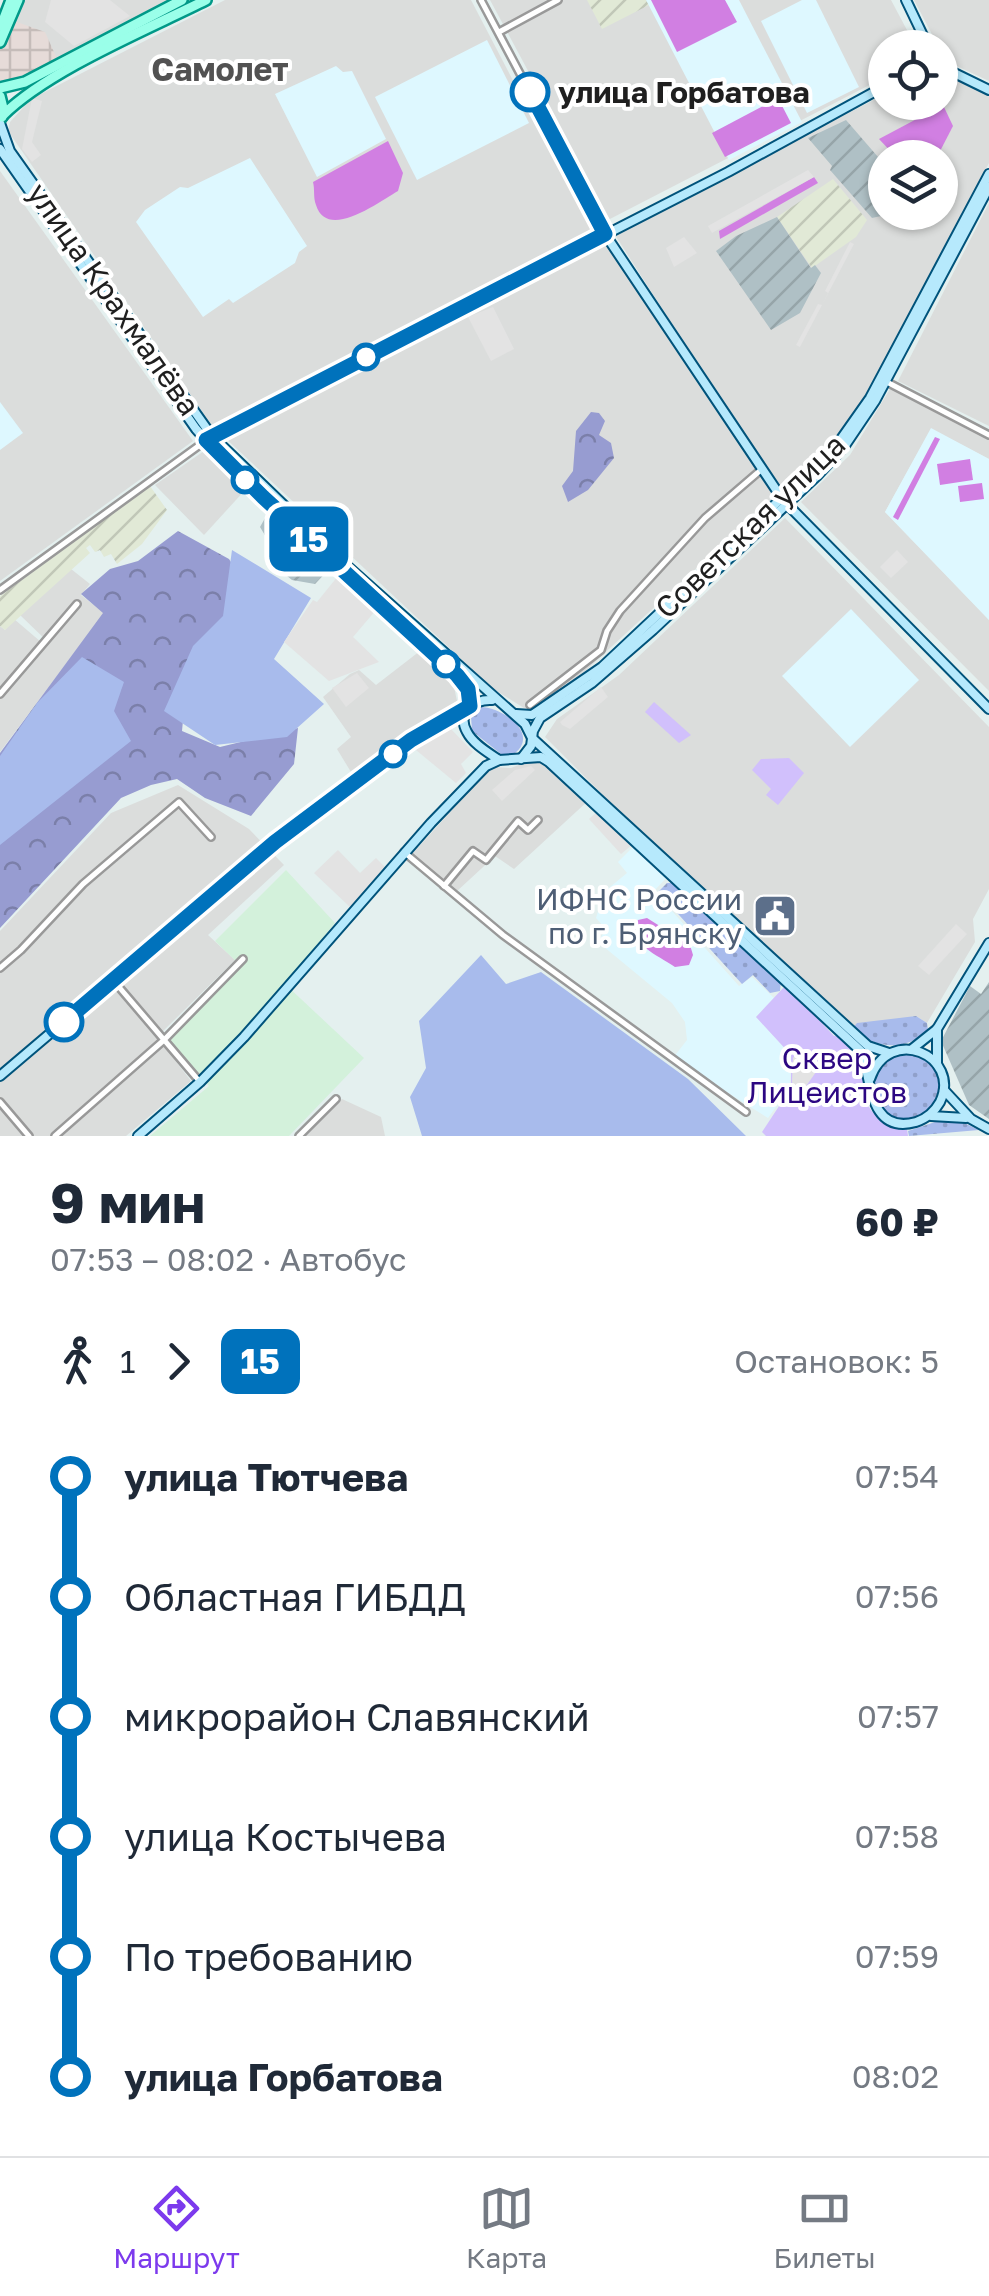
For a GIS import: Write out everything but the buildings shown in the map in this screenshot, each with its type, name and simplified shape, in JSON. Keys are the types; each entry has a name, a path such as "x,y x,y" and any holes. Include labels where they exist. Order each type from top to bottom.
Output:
{"main road":[{"path":"0,88 25,82 182,0"},
{"path":"1,120 21,97 206,0"},
{"path":"906,0 920,30"},
{"path":"0,28 15,2"},
{"path":"0,42 15,2"},
{"path":"958,75 989,90"},
{"path":"0,96 1,120"},
{"path":"209,438 868,96"},
{"name":"улица Крахмалёва","path":"1,120 10,151 209,438 498,702"},
{"name":"улица Крахмалёва","path":"0,149 209,438 263,497 457,675 468,689 469,708"},
{"name":"Советская улица","path":"883,380 989,174"},
{"name":"Советская улица","path":"532,738 535,726 641,640 785,502 840,442 883,380 989,187"},
{"path":"605,234 785,502 989,708"},
{"name":"Советская улица","path":"512,713 532,715 588,678 785,502"},
{"path":"0,1076 275,842 411,740 482,700 498,702 525,724 532,738 865,1049 870,1096 886,1117 910,1123 948,1114 971,1119 989,1129"},
{"path":"469,708 464,721 467,732 499,760"},
{"path":"521,759 532,738"},
{"path":"138,1136 244,1037 404,852 486,766 499,760 541,757 549,762 865,1049 912,1049 937,1064"},
{"path":"912,1049 937,1029 989,944"},
{"path":"937,1029 937,1064 943,1088 971,1119"},
{"path":"870,1080 878,1062 889,1052"},
{"path":"928,1116 939,1104 943,1088"}],"street":[{"path":"481,0 605,234"},
{"path":"499,32 558,0"},
{"path":"883,380 989,435"},
{"path":"0,590 209,438"},
{"path":"530,704 602,650 607,631 620,611 705,518 762,469"},
{"path":"0,694 77,604"},
{"path":"0,968 83,884 179,802 211,836"},
{"path":"444,886 473,850 486,860 518,821 528,830 538,820"},
{"path":"404,852 588,1000 746,1112"},
{"path":"55,1136 164,1040 244,959"},
{"path":"112,980 200,1082"},
{"path":"298,1136 336,1100"},
{"path":"0,1102 29,1136"}],"shaded area":[{"path":"18,0 177,0 11,86 0,85 0,43"},
{"path":"51,0 110,0 130,16 74,46 45,22"},
{"path":"225,0 471,0 593,234 221,427 213,427 8,131 10,122 31,99"},
{"path":"490,0 891,0 907,30 868,30 868,86 608,220"},
{"path":"587,0 646,0 649,5 602,29"},
{"path":"646,0 739,0 802,122 729,160"},
{"path":"651,0 725,0 737,22 677,52"},
{"path":"802,0 816,0 859,87 807,113 761,21"},
{"path":"914,0 989,0 989,81 958,67 958,30 930,30"},
{"path":"14,21 45,32 58,61 7,82 0,80 0,47"},
{"path":"487,40 529,123 417,180 375,97"},
{"path":"336,66 343,72 352,71 386,139 317,177 275,94"},
{"path":"958,78 989,91 989,163 958,222 958,140 868,140 868,230 954,230 876,379 842,434 780,493 615,235 868,103 868,120 958,120"},
{"path":"32,98 42,101 32,142 41,155 32,162 22,149"},
{"path":"778,98 791,123 725,157 712,133"},
{"path":"846,120 868,145 868,213 830,170 832,166 808,138"},
{"path":"915,120 950,120 953,126 946,140 879,139"},
{"path":"388,141 403,173 398,191 354,216 331,220 322,215 315,202 313,182"},
{"path":"250,158 307,246 299,252 295,263 233,303 229,299 203,317 136,222 145,210 180,187 188,188"},
{"path":"808,170 814,177 712,233 708,226"},
{"path":"0,171 193,441 0,581"},
{"path":"814,177 818,183 720,239 719,231"},
{"path":"833,179 867,220 856,237 812,268 777,217"},
{"path":"989,203 989,426 898,381"},
{"path":"777,217 811,268 815,265 821,273 800,313 771,330 716,251 736,236"},
{"path":"684,237 697,253 674,267 666,248"},
{"path":"606,241 777,494 571,684 534,708 524,708 492,688 222,435"},
{"path":"850,242 854,244 800,347 796,345 818,304 822,305"},
{"path":"493,307 514,349 491,361 468,317"},
{"path":"890,389 989,439 989,459 931,429 885,512 989,620 989,691 801,502 850,455"},
{"path":"0,402 23,433 0,450"},
{"path":"931,428 989,459 989,620 885,512"},
{"path":"935,437 940,439 898,520 893,517"},
{"path":"204,451 246,489 204,535 155,485"},
{"path":"970,459 973,480 940,485 937,464"},
{"path":"982,483 984,499 960,502 958,486"},
{"path":"150,486 167,510 142,544 117,564 111,554 104,557 90,545 86,548 90,553 5,630 0,626 0,596"},
{"path":"269,511 330,568 315,584 292,580 270,562 266,537 260,527"},
{"path":"785,518 989,727 989,889 973,919 975,942 927,1023 916,1016 852,1029 646,838 545,737 557,719 619,675"},
{"path":"232,550 311,598 274,659 324,704 287,737 215,745 164,711 193,646 223,616"},
{"path":"897,550 908,562 891,578 880,567"},
{"path":"71,569 90,584 81,595 104,613 0,752 0,697 46,640 20,615"},
{"path":"338,576 376,610 353,637 379,662 329,681 284,642 313,600 317,602"},
{"path":"851,609 919,680 850,747 782,676"},
{"path":"14,619 41,642 0,690 0,626 5,630"},
{"path":"420,651 454,687 457,701 354,777 337,749 351,737 323,697 359,670 376,685"},
{"path":"82,657 124,682 114,711 131,741 0,845 0,756 37,703"},
{"path":"357,673 369,688 346,707 332,688"},
{"path":"601,687 608,697 570,729 562,725 560,722"},
{"path":"480,707 509,717 521,731 520,747 512,755 501,754 472,731 471,716"},
{"path":"448,726 473,752 461,764 466,773 456,783 416,750"},
{"path":"534,759 543,761 589,800 514,869 495,856 456,892 412,854 485,774 495,767 511,768"},
{"path":"531,766 535,770 502,801 492,790 515,770"},
{"path":"178,785 249,829 284,865 208,935 235,960 157,1037 191,1081 126,1136 0,1136 0,931 111,813"},
{"path":"598,811 633,844 621,854 589,819"},
{"path":"636,844 669,875 654,891 739,986 752,977 774,998 756,1017 791,1055 790,1088 768,1118 673,1058 687,1040 685,1022 672,1003 598,942 606,929 596,918 604,892 627,873 618,862"},
{"path":"338,850 360,873 376,858 385,867 350,907 314,873"},
{"path":"286,870 335,923 285,984 364,1058 289,1136 150,1136 209,1086 168,1043 240,965 215,941"},
{"path":"667,883 675,883 781,980 780,991 770,993 753,975 742,984 658,892"},
{"path":"647,918 690,945 693,955 689,965 675,967 640,942 635,928 638,920"},
{"path":"956,924 967,934 929,975 918,966"},
{"path":"481,955 506,984 541,972 688,1079 746,1136 422,1136 410,1097 426,1068 419,1021"},
{"path":"989,982 989,1119 969,1105 941,1041 970,986 981,994"},
{"path":"916,1016 927,1023 928,1030 899,1045 880,1044 852,1029 857,1023"},
{"path":"799,1051 816,1072 804,1089 794,1087 792,1082 793,1058"},
{"path":"906,1053 919,1055 929,1063 937,1073 937,1099 929,1109 919,1117 906,1119 893,1117 883,1109 875,1099 873,1086 875,1073 883,1063 893,1055"},
{"path":"342,1099 381,1117 385,1136 303,1136"},
{"path":"941,1120 958,1120 979,1130 909,1136 908,1131"}],"green space":[{"path":"591,412 599,413 605,421 599,435 611,443 614,458 588,490 568,502 562,486 573,471 576,431"},
{"path":"178,531 229,559 244,582 184,710 182,731 220,747 298,728 294,764 251,816 205,798 177,779 121,798 0,928 0,753 103,613 81,594 110,569 138,561"},
{"path":"654,702 691,735 679,743 645,712"},
{"path":"789,758 804,773 778,805 766,795 771,789 752,770 761,759"},
{"name":"Сквер Лицеистов","path":"786,985 834,1036 841,1035 855,1050 862,1061 864,1095 871,1110 890,1124 907,1129 908,1136 766,1136 762,1132 791,1088 791,1055 756,1017"}],"bus line":[{"name":"15","path":"64,1022 275,842 411,740 470,706 465,683 206,440 605,234 530,92"}],"place":[{"name":"улица Горбатова","path":"530,92"},
{"name":"ИФНС России по г. Брянску","path":"775,916"}],"district":[{"name":"Самолет","path":"220,69"}]}
